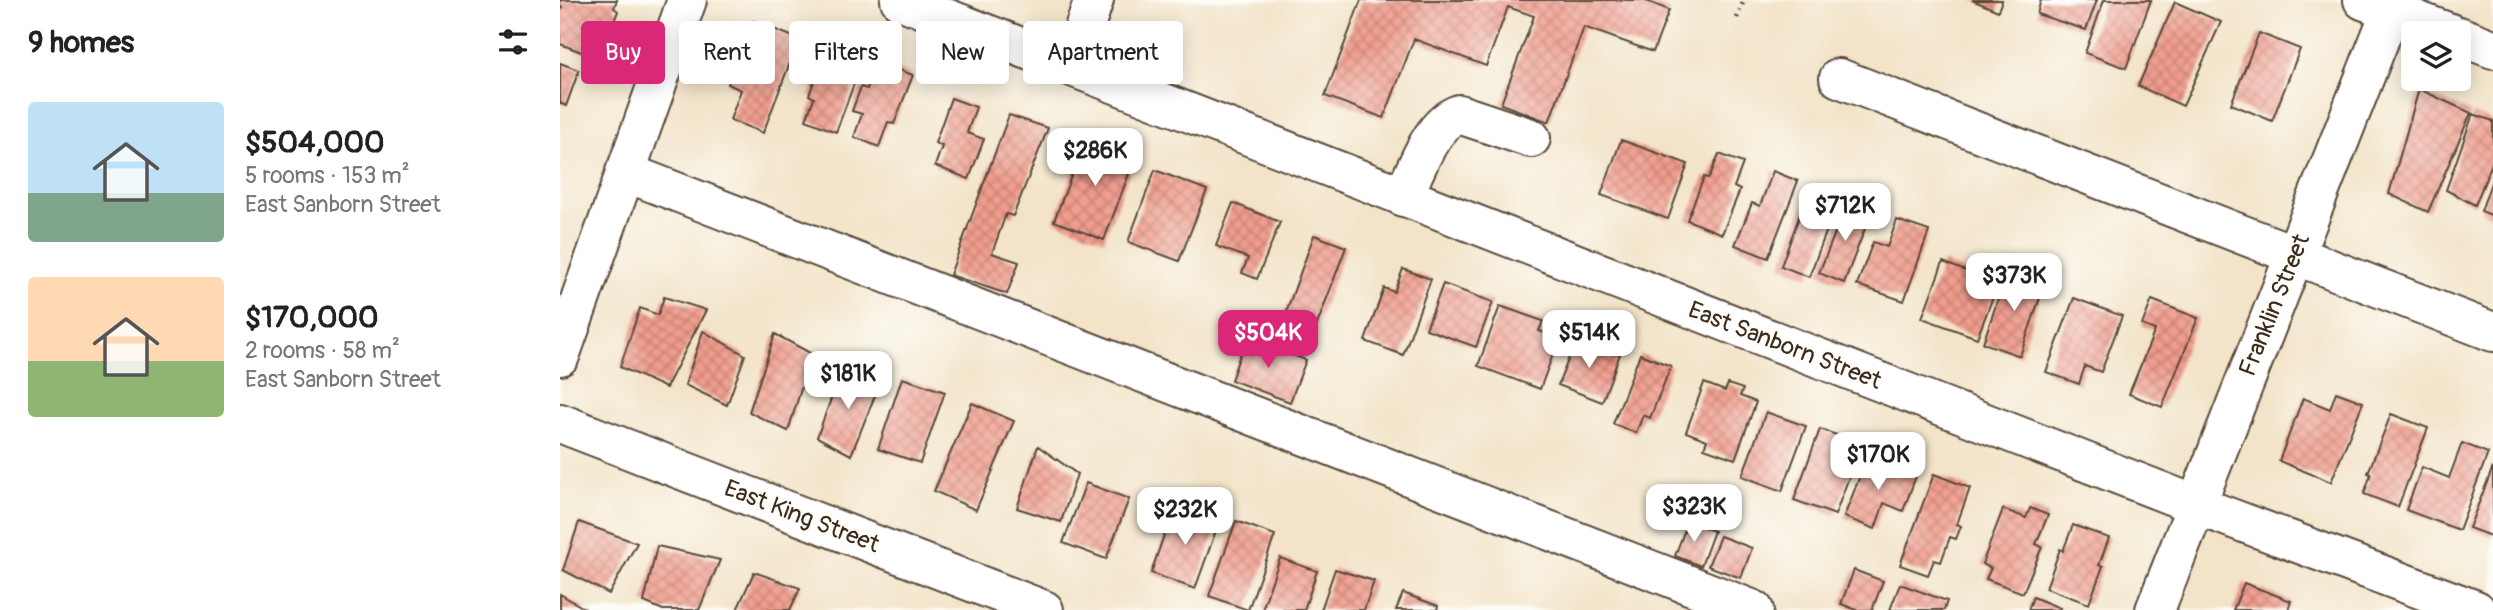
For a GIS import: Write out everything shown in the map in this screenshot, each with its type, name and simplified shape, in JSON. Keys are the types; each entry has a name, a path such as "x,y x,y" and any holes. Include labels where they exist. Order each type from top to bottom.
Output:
{"street":[{"path":"560,356 687,0"},
{"name":"East Sanborn Street","path":"900,0 1023,47"},
{"path":"1087,21 1094,0"},
{"path":"2383,4 2422,21"},
{"name":"Franklin Street","path":"2155,610 2294,256 2383,4"},
{"path":"2471,41 2493,49"},
{"path":"1839,78 2493,332"},
{"name":"East Sanborn Street","path":"1117,84 2196,505 2476,610"},
{"path":"1404,197 1436,130 1450,118 1459,114 1531,138"},
{"path":"625,172 1754,610"},
{"name":"East King Street","path":"560,423 1044,610"}],"path":[{"path":"1737,18 1744,0"}],"building":[{"path":"560,0 617,0 614,8 618,11 614,21 581,21 581,52 560,44"},
{"path":"1361,0 1644,0 1669,10 1653,52 1584,27 1549,122 1501,104 1534,16 1508,7 1486,66 1414,39 1384,118 1325,96"},
{"path":"1972,0 2002,0 1998,11"},
{"path":"2041,0 2097,0 2086,30 2037,14"},
{"path":"2104,0 2151,0 2126,68 2085,53"},
{"path":"2175,2 2221,22 2183,106 2138,86"},
{"path":"775,30 789,35 789,65 763,133 730,120 741,90 728,84 775,84"},
{"path":"2259,33 2300,49 2272,121 2231,104"},
{"path":"560,63 579,70 566,106 560,103"},
{"path":"902,71 913,75 894,124 888,122 879,147 854,137 862,114 852,111 861,87 867,89 869,84 902,84"},
{"path":"813,84 854,84 836,132 806,120 814,98 809,95"},
{"path":"2418,91 2471,113 2428,212 2389,194"},
{"path":"951,98 976,107 967,133 984,139 969,179 935,166 942,146 935,143"},
{"path":"2473,114 2493,121 2493,161 2475,205 2446,190"},
{"path":"1009,115 1048,128 1013,216 1006,214 992,253 1019,262 1007,294 950,275"},
{"path":"1086,137 1136,155 1104,240 1054,221"},
{"path":"1621,140 1688,164 1668,219 1601,195"},
{"path":"1719,154 1743,163 1734,187 1740,190 1722,234 1687,220 1704,177 1709,178"},
{"path":"1155,170 1207,190 1179,261 1128,242"},
{"path":"1773,171 1798,181 1768,258 1735,245 1752,203 1760,206"},
{"path":"2493,177 2493,216 2481,211"},
{"path":"1233,203 1280,222 1257,279 1242,273 1248,258 1216,246"},
{"path":"1804,203 1833,214 1809,277 1781,266"},
{"path":"1847,203 1871,213 1844,283 1819,273"},
{"path":"1897,220 1929,231 1904,301 1857,285 1873,242 1887,247"},
{"path":"1314,235 1346,247 1306,354 1275,343"},
{"path":"1943,262 1998,284 1977,338 1922,318"},
{"path":"1403,269 1431,279 1403,355 1365,341 1384,288 1394,292"},
{"path":"2008,270 2045,283 2020,356 1983,343"},
{"path":"1443,284 1493,302 1476,347 1426,329"},
{"path":"664,297 706,310 666,388 620,367 640,308 658,315"},
{"path":"2074,298 2122,316 2101,372 2085,366 2079,384 2046,372"},
{"path":"2152,300 2198,318 2162,407 2129,394 2155,330 2142,325"},
{"path":"1500,306 1543,321 1539,331 1559,338 1540,389 1478,366"},
{"path":"703,331 745,355 727,405 685,385"},
{"path":"775,334 812,354 788,431 749,412"},
{"path":"1246,338 1306,360 1290,402 1231,380"},
{"path":"1577,338 1620,354 1602,402 1558,385"},
{"path":"1640,354 1671,366 1650,418 1643,415 1636,433 1613,424"},
{"path":"842,369 880,383 851,455 817,437"},
{"path":"902,378 945,392 920,463 878,449"},
{"path":"1704,383 1725,391 1728,384 1743,389 1740,396 1756,402 1735,459 1704,448 1707,440 1686,432"},
{"path":"2336,392 2363,402 2331,482 2279,461 2303,398 2330,409"},
{"path":"972,403 1014,421 976,510 934,491"},
{"path":"1766,412 1806,426 1782,491 1742,476"},
{"path":"2391,414 2428,428 2398,507 2364,494 2371,474 2368,473"},
{"path":"1820,429 1861,444 1835,515 1794,500"},
{"path":"2462,443 2488,453 2459,530 2406,510 2422,467 2449,478"},
{"path":"1038,446 1077,474 1061,522 1017,508"},
{"path":"1867,458 1916,476 1903,511 1884,503 1875,529 1844,517"},
{"path":"2493,467 2493,537 2469,528"},
{"path":"1934,474 1970,488 1957,524 1961,526 1956,539 1950,537 1941,562 1934,560 1928,575 1900,565"},
{"path":"1086,483 1129,499 1106,559 1063,543"},
{"path":"1174,506 1219,522 1195,589 1151,573"},
{"path":"2030,508 2048,515 2036,544 2042,547 2023,593 1986,579 1991,568 1982,564 2003,509 2026,518"},
{"path":"1236,521 1275,535 1248,610 1209,596"},
{"path":"1688,521 1714,531 1701,566 1675,556"},
{"path":"579,522 637,543 609,594 563,570"},
{"path":"2073,525 2109,538 2099,565 2103,566 2089,604 2046,588 2060,549 2063,551"},
{"path":"1720,536 1752,548 1741,578 1708,566"},
{"path":"657,546 720,560 699,610 663,610 644,602"},
{"path":"1280,558 1317,571 1304,610 1262,610"},
{"path":"1335,569 1374,581 1364,610 1321,610"},
{"path":"1854,570 1883,581 1872,610 1857,610 1841,604"},
{"path":"754,572 800,588 790,610 737,610"},
{"path":"2244,583 2291,601 2288,610 2233,610"},
{"path":"1900,584 1947,601 1944,610 1890,610"},
{"path":"1403,593 1438,606 1437,610 1396,610"},
{"path":"560,594 587,610 560,610"},
{"path":"2033,597 2060,608 2028,610"}]}
